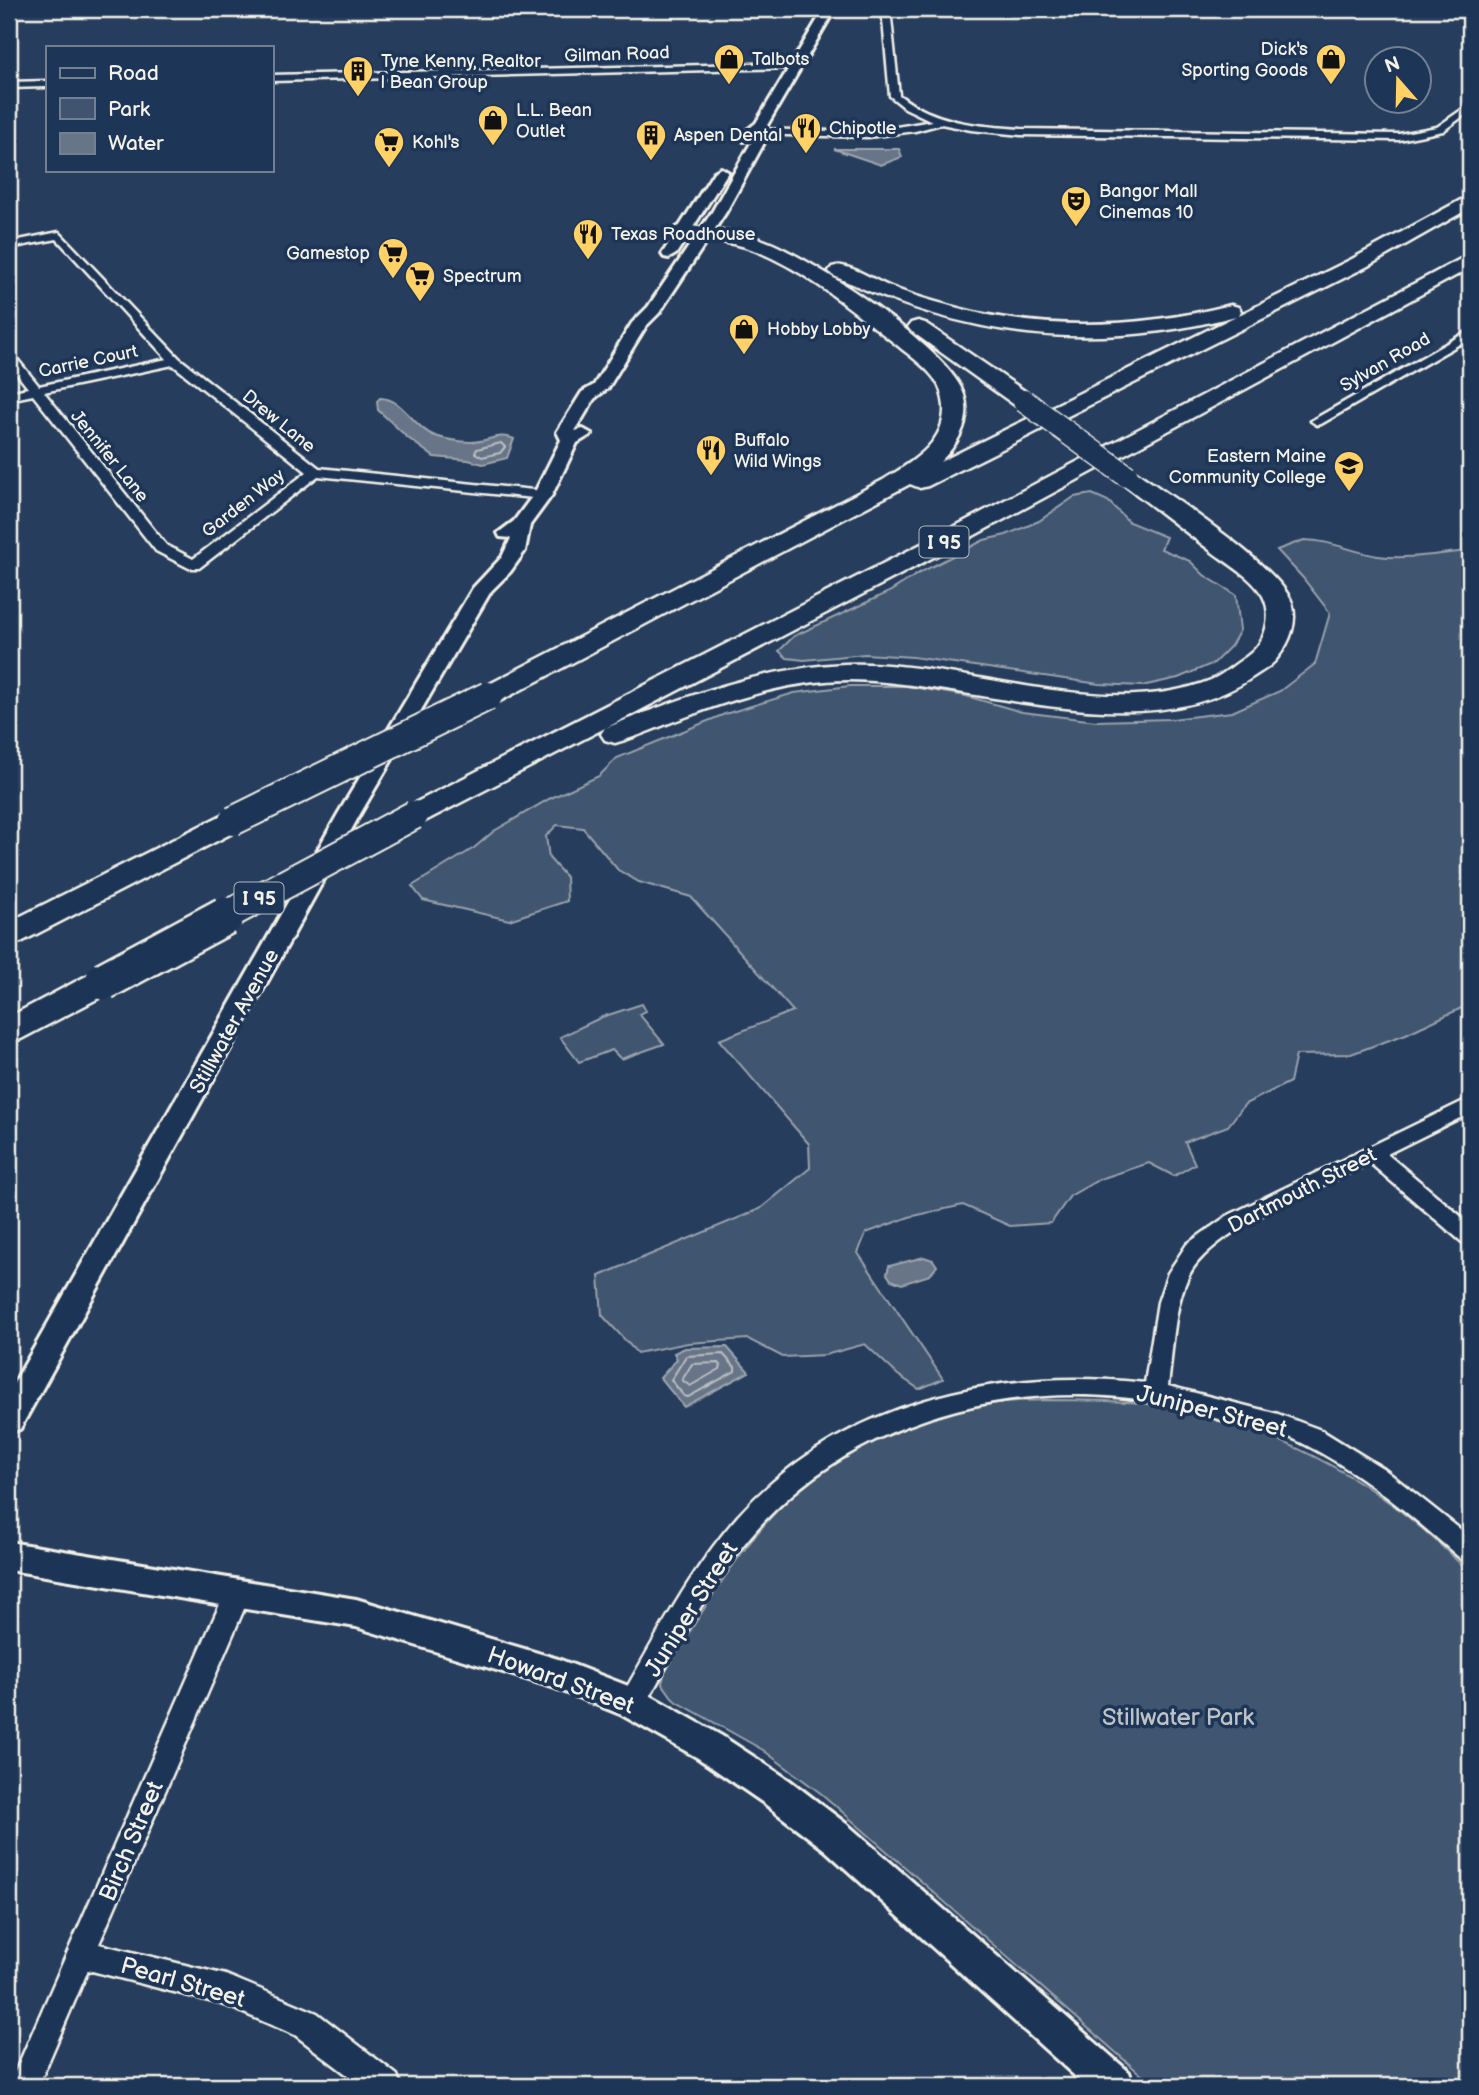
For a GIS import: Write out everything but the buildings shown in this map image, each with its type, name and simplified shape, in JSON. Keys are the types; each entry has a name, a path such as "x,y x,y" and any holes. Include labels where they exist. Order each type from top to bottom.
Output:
{"highway":[{"path":"768,552 902,490 1359,263 1470,201"},
{"path":"697,228 770,236 905,300 958,316 1028,327 1131,328 1179,323 1245,306 1424,228"},
{"path":"9,934 488,696 768,552 915,471 946,441 953,426 955,404 947,380 935,366 855,302 767,248 697,228"},
{"name":"I 95","path":"9,1031 414,816 940,544 1470,260"},
{"path":"414,816 587,744 722,693 804,674 881,672 939,678 1059,699 1101,703 1143,702 1182,697 1235,678 1255,666 1270,652 1279,635 1280,618 1276,597 1249,568 1024,401 839,271"}],"main road":[{"name":"Stillwater Avenue","path":"640,323 642,310 673,245 697,228 829,9"},
{"name":"Stillwater Avenue","path":"9,1420 349,814 483,588 503,570 523,535 521,525 543,495 570,440 582,435 603,397 600,388 640,323 654,310 692,249 697,228 732,155 758,130"}],"street":[{"path":"886,9 894,93 904,104 938,119 977,128 1021,132 1386,138 1412,136 1440,129 1470,107"},
{"name":"Gilman Road","path":"273,78 796,65"},
{"path":"9,85 46,84"},
{"path":"758,130 875,135 913,130 938,122 938,119"},
{"name":"Drew Lane","path":"9,245 60,235 175,360 315,472 543,495"},
{"name":"Sylvan Road","path":"1317,421 1470,333"},
{"name":"Jennifer Lane","path":"9,357 161,548 194,565"},
{"name":"Carrie Court","path":"9,396 175,360"},
{"name":"Garden Way","path":"194,565 315,472"},
{"name":"Dartmouth Street","path":"1155,1393 1168,1302 1179,1273 1195,1250 1234,1221 1470,1105"},
{"path":"1373,1154 1470,1236"},
{"name":"Juniper Street","path":"632,1703 721,1554 767,1502 810,1466 863,1435 921,1410 952,1400 1021,1387 1063,1385 1155,1393 1310,1436 1361,1465 1411,1500 1470,1552"},
{"name":"Howard Street","path":"9,1556 356,1613 558,1674 632,1703 710,1747 837,1838 1115,2086"},
{"name":"Birch Street","path":"23,2086 237,1595"},
{"name":"Pearl Street","path":"81,1954 226,1990 306,2024 386,2086"}],"green space":[{"path":"1092,494 1108,501 1129,522 1166,537 1161,549 1190,561 1204,575 1236,595 1240,630 1231,646 1214,663 1178,678 1142,686 1099,684 913,657 865,654 804,660 787,658 779,651 794,636 889,592 919,573 984,540 1006,535 1039,521 1074,497"},
{"path":"1304,540 1389,557 1470,551 1470,1004 1406,1034 1351,1054 1296,1055 1290,1082 1245,1104 1228,1126 1185,1142 1195,1164 1174,1176 1149,1163 1100,1179 1070,1196 1051,1223 1010,1226 963,1205 909,1217 866,1233 858,1253 943,1379 919,1389 898,1375 865,1344 825,1355 783,1357 748,1339 688,1343 637,1353 602,1315 599,1276 760,1209 810,1168 809,1144 719,1040 793,1011 691,897 639,882 618,870 583,828 557,825 546,836 549,858 566,877 567,901 509,920 423,900 412,886 474,848 494,831 549,799 599,776 617,758 725,714 794,693 850,686 906,686 966,696 1022,712 1096,721 1172,719 1232,712 1280,691 1315,664 1330,613 1277,550"},
{"path":"642,1004 646,1011 639,1014 664,1044 621,1059 612,1050 579,1062 560,1037 602,1017"},
{"name":"Stillwater Park","path":"1044,1400 1128,1402 1176,1409 1211,1417 1281,1441 1315,1457 1378,1494 1423,1529 1470,1573 1470,2086 1154,2086 823,1795 763,1750 674,1700 662,1683 665,1672 741,1554 771,1517 816,1477 872,1444 931,1419 991,1404"}],"water":[{"path":"834,149 899,149 902,157 881,165"},
{"path":"380,398 395,403 426,431 437,436 467,442 499,437 514,439 507,458 483,464 434,457 408,438 378,410 377,401"},
{"path":"924,1257 933,1260 937,1266 930,1275 902,1284 891,1280 887,1274 889,1266"},
{"path":"727,1347 749,1372 684,1407 660,1378 677,1359 674,1353 685,1348"}],"place":[{"name":"Talbots","path":"729,86"},
{"name":"Dick's Sporting Goods","path":"1331,86"},
{"name":"Tyne Kenny, Realtor | Bean Group","path":"358,98"},
{"name":"L.L. Bean Outlet","path":"493,147"},
{"name":"Chipotle","path":"806,155"},
{"name":"Aspen Dental","path":"651,162"},
{"name":"Kohl's","path":"389,169"},
{"name":"Bangor Mall Cinemas 10","path":"1076,228"},
{"name":"Texas Roadhouse","path":"588,261"},
{"name":"Gamestop","path":"393,280"},
{"name":"Spectrum","path":"420,303"},
{"name":"Hobby Lobby","path":"744,356"},
{"name":"Buffalo Wild Wings","path":"711,477"},
{"name":"Eastern Maine Community College","path":"1349,493"}]}
